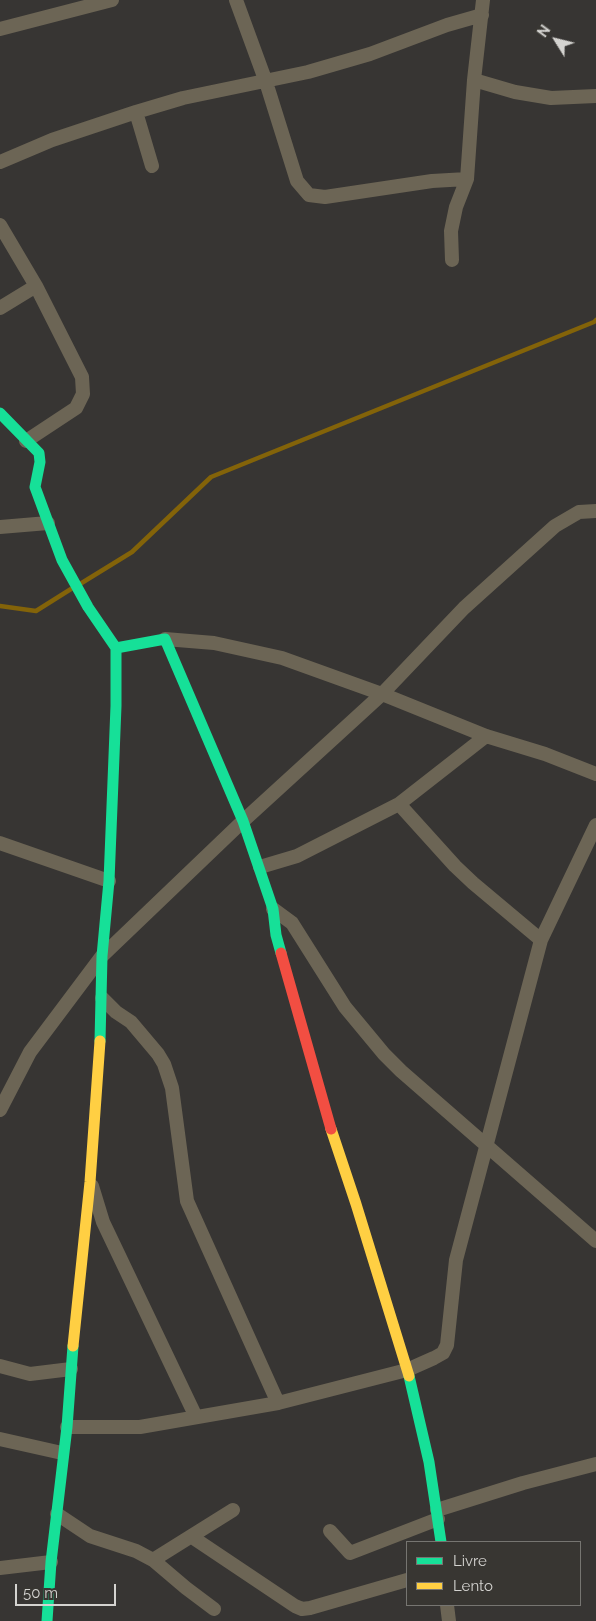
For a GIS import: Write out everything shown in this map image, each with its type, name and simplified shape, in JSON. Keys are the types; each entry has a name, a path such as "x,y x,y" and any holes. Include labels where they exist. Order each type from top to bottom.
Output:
{"street":[{"path":"0,29 112,0"},
{"path":"236,0 266,82 297,181 309,195 325,197 432,181 467,179"},
{"path":"452,260 451,231 456,207 467,179 474,80 483,0"},
{"path":"0,162 52,140 136,112 183,98 266,82 370,54 447,24 482,15"},
{"path":"474,80 515,92 551,98 596,96"},
{"path":"136,112 152,166"},
{"path":"0,225 36,286 82,377 83,394 76,408 26,442"},
{"path":"0,308 36,286"},
{"path":"0,413 26,442 39,453 39,467 35,487 62,560 88,607 116,648 116,706 109,881 102,956 102,998 90,1182 75,1319 67,1427 62,1453 57,1514 50,1562 47,1621"},
{"path":"0,1110 30,1052 102,956 243,821 382,694 464,608 555,526 579,512 596,511"},
{"path":"0,527 48,523"},
{"path":"116,648 165,639 214,643 282,658 382,694 486,736 545,754 596,774"},
{"path":"165,639 243,821 273,909 276,935 322,1101 407,1370 429,1462 441,1541"},
{"path":"260,868 297,856 399,804 486,736"},
{"path":"399,804 461,872 542,940"},
{"path":"67,1427 140,1427 278,1403 407,1370 443,1353 447,1345 456,1260 542,940 596,825"},
{"path":"0,843 109,881"},
{"path":"273,909 292,923 335,992 384,1054 486,1146 596,1241"},
{"path":"102,998 116,1012 131,1022 164,1064 172,1088 186,1201 278,1403"},
{"path":"90,1182 103,1222 196,1417"},
{"path":"0,1366 30,1374 71,1369"},
{"path":"0,1439 62,1453"},
{"path":"330,1531 350,1552 438,1514 523,1483 596,1464"},
{"path":"153,1560 233,1510"},
{"path":"57,1514 90,1536 136,1551 153,1560 214,1610"},
{"path":"192,1536 302,1609 406,1580"},
{"path":"0,1568 50,1562"},
{"path":"447,1606 449,1621"}],"waterway":[{"path":"80,584 132,552 211,477 596,320"},
{"path":"0,606 36,611 71,589"}],"traffic: fast":[{"path":"0,413 39,453 40,462 35,487 62,560 88,607 116,648 116,706 109,881 102,956 100,1041"},
{"path":"116,648 165,639 243,821 273,909 276,935 281,953"},
{"path":"47,1621 51,1562 67,1427 73,1346"},
{"path":"409,1376 429,1462 441,1541"}],"traffic: slow":[{"path":"73,1346 90,1182 100,1041"},
{"path":"331,1129 409,1376"}],"traffic: jam":[{"path":"281,953 331,1129"}]}
